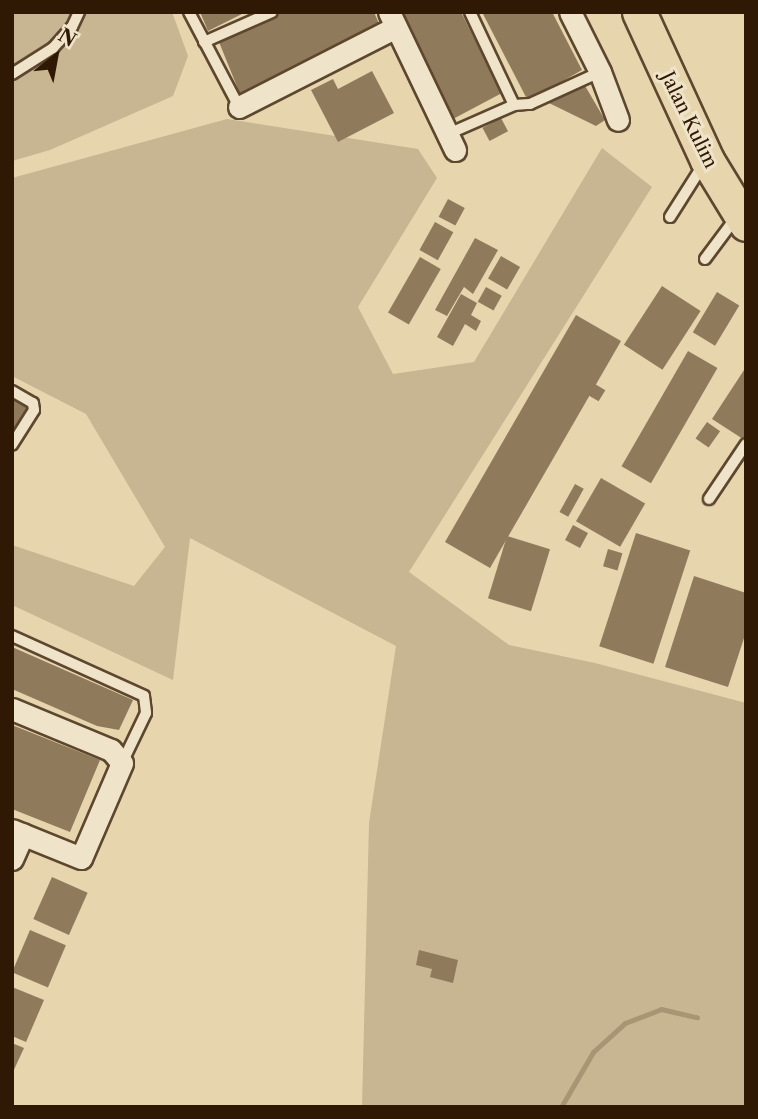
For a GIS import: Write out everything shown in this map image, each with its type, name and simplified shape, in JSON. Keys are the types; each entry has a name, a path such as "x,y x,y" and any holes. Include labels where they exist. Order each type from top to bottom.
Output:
{"main road":[{"name":"Jalan Kulim","path":"639,14 707,160 742,219"}],"street":[{"path":"570,12 600,72 618,120"},
{"path":"239,107 392,20 452,142"},
{"path":"12,709 111,750 122,763 81,858 17,832 12,859"}],"lane":[{"path":"12,74 53,48 72,27 79,12"},
{"path":"189,12 239,107"},
{"path":"204,42 272,12"},
{"path":"470,12 514,105"},
{"path":"452,142 514,105 530,104 600,72"},
{"path":"670,217 707,160"},
{"path":"705,259 742,219"},
{"path":"12,391 33,403 34,410 12,445"},
{"path":"709,499 746,444"},
{"path":"12,636 144,696 146,713 122,763"}],"shaded area":[{"path":"12,12 172,12 188,56 173,96 50,150 12,161"},
{"path":"227,119 418,149 437,178 358,307 393,374 474,362 602,148 652,187 409,572 509,645 595,663 746,703 746,1107 362,1107 369,823 396,646 190,538 173,680 12,605 12,545 134,586 165,547 86,414 12,376 12,178"}],"building":[{"path":"200,12 246,12 208,31"},
{"path":"283,12 374,12 380,26 240,94 219,42"},
{"path":"399,12 461,12 502,93 453,119"},
{"path":"482,12 552,12 582,70 528,101"},
{"path":"372,71 394,113 338,142 311,90 333,79 338,89"},
{"path":"584,84 605,120 596,126 549,103"},
{"path":"501,118 508,131 490,141 482,128"},
{"path":"448,199 465,208 455,226 439,217"},
{"path":"435,222 453,232 438,260 419,250"},
{"path":"475,238 498,250 473,294 464,287 447,316 435,310"},
{"path":"501,256 520,267 507,290 488,279"},
{"path":"420,257 441,269 409,324 388,312"},
{"path":"662,286 701,311 662,370 624,345"},
{"path":"486,287 502,296 494,311 478,302"},
{"path":"717,292 739,305 715,346 693,332"},
{"path":"461,294 477,303 471,315 481,321 476,331 465,324 453,346 437,337"},
{"path":"576,315 621,341 490,568 445,542"},
{"path":"688,351 717,368 651,483 622,466"},
{"path":"746,367 746,434 743,439 712,419"},
{"path":"595,384 605,390 599,401 588,395"},
{"path":"12,398 28,407 12,437"},
{"path":"707,422 720,431 709,448 696,438"},
{"path":"601,478 645,504 620,547 576,521"},
{"path":"575,484 584,489 568,517 559,512"},
{"path":"573,525 588,533 580,548 565,540"},
{"path":"636,533 690,551 653,664 599,646"},
{"path":"507,536 550,549 531,611 488,598"},
{"path":"608,549 622,553 617,570 603,566"},
{"path":"694,576 746,593 746,632 728,687 665,667"},
{"path":"12,647 133,700 119,730 97,726 12,689"},
{"path":"12,725 100,760 70,832 12,809"},
{"path":"52,877 88,893 69,935 33,919"},
{"path":"30,930 66,945 48,988 12,972"},
{"path":"419,950 458,960 453,983 430,977 432,969 416,965"},
{"path":"12,987 44,1000 26,1042 12,1036"},
{"path":"12,1043 24,1048 12,1074"}],"waterway":[{"path":"561,1107 593,1052 625,1023 661,1009 697,1017"}]}
